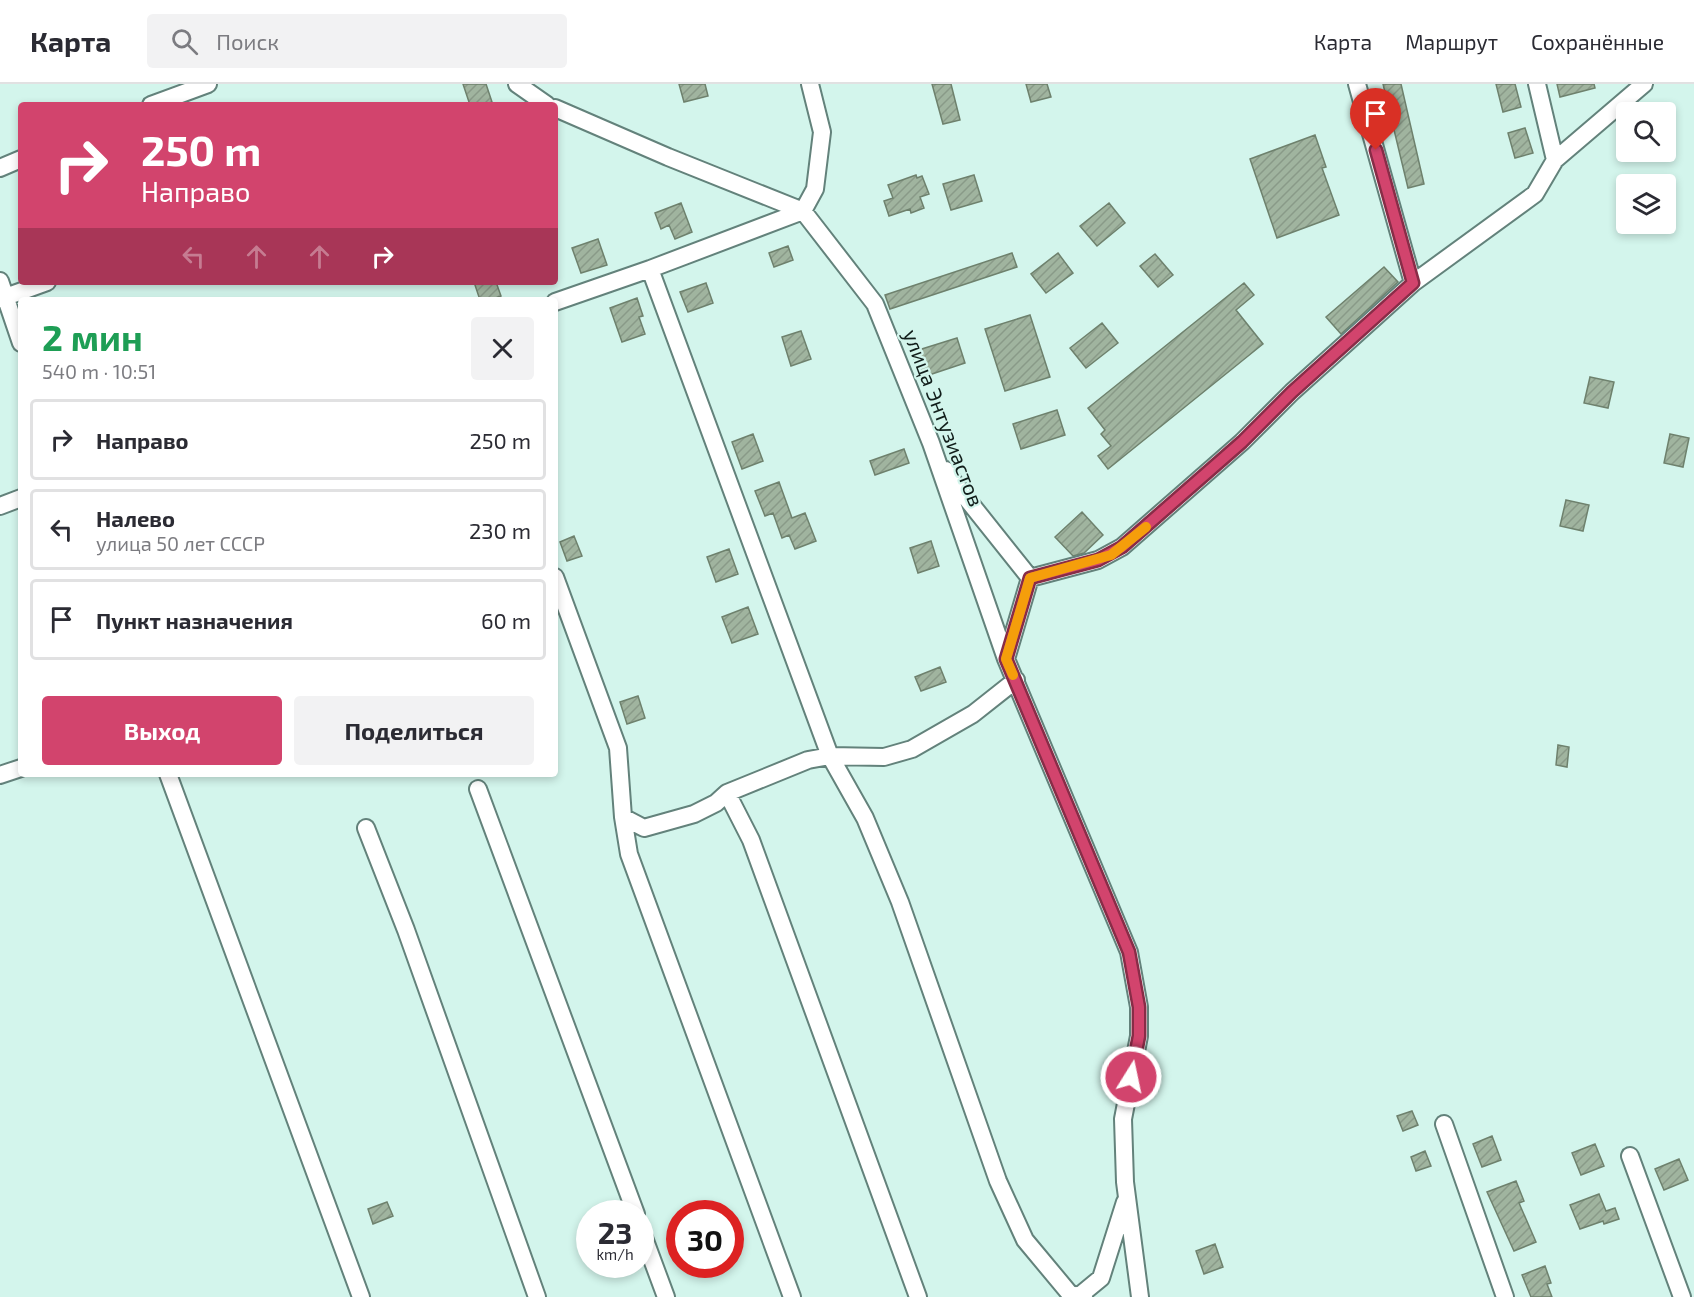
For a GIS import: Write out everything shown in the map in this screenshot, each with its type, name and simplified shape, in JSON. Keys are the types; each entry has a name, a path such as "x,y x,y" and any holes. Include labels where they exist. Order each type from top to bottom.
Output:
{"street":[{"path":"159,102 208,84"},
{"path":"517,84 541,102"},
{"path":"558,301 803,211 815,189 822,132 810,84"},
{"path":"1358,84 1413,283"},
{"path":"1537,84 1555,160"},
{"path":"1030,578 1098,560 1122,547 1242,442 1292,392 1413,283 1535,194 1555,160 1644,84"},
{"path":"558,110 803,211"},
{"path":"0,168 18,160"},
{"name":"улица Энтузиастов","path":"803,211 875,304 930,443 1006,659 1129,952 1139,1007 1139,1036 1123,1119 1125,1182 1140,1297"},
{"path":"650,269 830,756 865,818 900,902 998,1181 1025,1240 1070,1294 1081,1297 1101,1278 1128,1195"},
{"path":"0,281 3,298 18,336"},
{"path":"3,298 40,285"},
{"path":"930,443 955,483 1030,578"},
{"path":"0,506 18,499"},
{"path":"1006,659 1030,578"},
{"path":"558,585 618,748 628,855 792,1297"},
{"path":"623,817 644,828 694,814 716,803 727,793 808,760 830,756 884,757 912,749 973,714 1016,680"},
{"path":"0,775 18,769"},
{"path":"169,777 361,1297"},
{"path":"478,789 631,1200"},
{"path":"727,793 751,840 918,1297"},
{"path":"366,828 406,930 537,1297"},
{"path":"1444,1124 1505,1297"},
{"path":"1630,1156 1682,1297"},
{"path":"654,1265 666,1297"}],"building":[{"path":"463,84 486,84 492,102 469,102"},
{"path":"679,84 705,84 708,96 684,102"},
{"path":"932,84 951,84 960,120 943,124"},
{"path":"1026,84 1047,84 1051,97 1031,102"},
{"path":"1383,84 1401,84 1424,184 1408,188"},
{"path":"1496,84 1515,84 1521,107 1503,112"},
{"path":"1557,84 1594,84 1595,88 1560,97"},
{"path":"1525,128 1533,153 1515,158 1508,133"},
{"path":"1315,135 1326,167 1322,168 1339,215 1277,238 1250,159"},
{"path":"916,175 917,178 922,176 929,194 920,197 924,208 911,213 910,209 889,216 884,201 893,198 888,185"},
{"path":"974,175 982,201 951,210 943,184"},
{"path":"681,203 692,232 675,239 669,225 661,229 655,213"},
{"path":"1109,203 1125,223 1097,246 1080,226"},
{"path":"598,239 607,265 581,273 572,248"},
{"path":"788,246 793,260 774,267 769,253"},
{"path":"1012,253 1017,267 890,309 885,295"},
{"path":"1058,253 1073,273 1046,293 1031,274"},
{"path":"1155,254 1173,275 1158,287 1140,266"},
{"path":"1384,267 1398,282 1341,334 1326,317"},
{"path":"706,283 713,303 688,312 680,292"},
{"path":"1244,283 1254,295 1236,310 1263,344 1108,469 1098,456 1111,446 1101,434 1105,430 1088,408"},
{"path":"475,285 497,285 501,296 498,297 479,297"},
{"path":"637,298 643,316 639,317 645,334 622,342 610,308"},
{"path":"1030,315 1050,377 1005,391 985,329"},
{"path":"1102,323 1118,343 1086,368 1070,348"},
{"path":"801,331 811,359 791,366 782,337"},
{"path":"957,338 965,363 920,378 912,352"},
{"path":"1590,377 1614,382 1608,408 1584,403"},
{"path":"1057,410 1065,435 1021,449 1013,424"},
{"path":"753,434 763,461 742,469 732,442"},
{"path":"1670,434 1689,438 1683,467 1664,463"},
{"path":"904,449 909,463 875,475 870,461"},
{"path":"779,482 792,518 805,513 816,541 795,549 789,535 782,538 773,513 765,516 755,491"},
{"path":"1566,500 1589,505 1583,531 1560,526"},
{"path":"1082,512 1103,535 1084,553 1073,556 1055,537"},
{"path":"574,536 582,556 567,561 560,542"},
{"path":"931,541 939,566 918,573 910,548"},
{"path":"729,549 738,574 716,582 707,557"},
{"path":"748,607 758,634 732,643 722,617"},
{"path":"940,667 946,682 921,691 915,677"},
{"path":"638,696 645,718 627,724 620,702"},
{"path":"1558,745 1569,747 1567,767 1556,765"},
{"path":"1412,1111 1418,1125 1403,1131 1397,1116"},
{"path":"1492,1136 1501,1160 1482,1167 1473,1144"},
{"path":"1595,1144 1604,1166 1581,1175 1572,1153"},
{"path":"1425,1151 1431,1166 1416,1171 1411,1157"},
{"path":"1679,1159 1688,1180 1664,1190 1655,1169"},
{"path":"1516,1181 1524,1201 1519,1203 1536,1242 1514,1251 1487,1192"},
{"path":"1599,1194 1606,1211 1615,1208 1619,1219 1604,1224 1603,1221 1580,1229 1570,1205"},
{"path":"387,1202 393,1216 373,1224 368,1209"},
{"path":"1215,1244 1223,1267 1204,1274 1196,1251"},
{"path":"1545,1266 1551,1283 1547,1284 1552,1297 1531,1297 1522,1275"}],"slow traffic":[{"path":"1013,675 1006,659 1030,578 1111,555 1146,527"}],"route":[{"path":"1131,1077 1139,1036 1139,1007 1129,952 1006,659 1030,578 1098,560 1122,547 1242,442 1292,392 1413,283 1376,150"}]}
